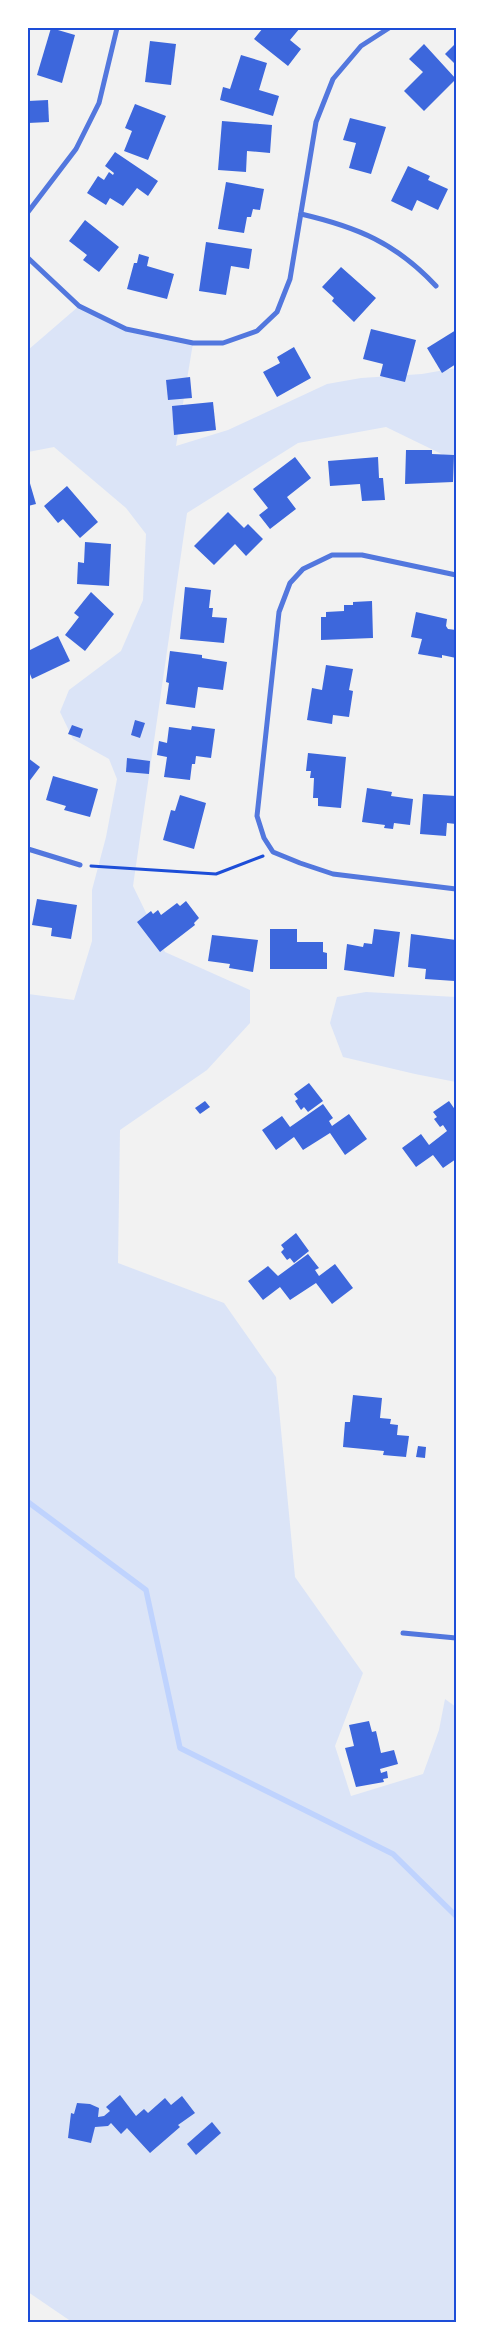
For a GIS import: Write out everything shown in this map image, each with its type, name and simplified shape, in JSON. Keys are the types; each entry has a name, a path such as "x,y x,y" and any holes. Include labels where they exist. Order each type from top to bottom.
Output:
{"street":[{"path":"28,212 76,149 99,103 117,28"},
{"path":"28,258 79,306 126,329 193,343 223,343 257,331 277,312 290,279 316,122 333,79 361,46 388,28"},
{"path":"300,214 337,223 387,245 416,265 436,286"},
{"path":"456,575 362,555 332,555 303,569 290,583 279,612 257,816 264,838 273,852 333,874 456,889"},
{"path":"28,849 80,865"},
{"path":"403,1633 456,1638"}],"path":[{"path":"80,865 216,874 273,852"}],"shaded area":[{"path":"79,306 126,329 193,343 176,446 228,430 327,384 361,378 422,374 456,368 456,461 386,427 298,443 187,513 133,886 165,952 250,990 250,1023 207,1070 120,1130 118,1263 224,1303 276,1377 295,1577 363,1673 335,1746 351,1796 423,1774 439,1730 445,1699 456,1707 456,2322 72,2322 28,2292 28,994 74,1000 92,941 92,890 106,837 117,779 109,759 73,739 60,712 69,690 121,651 143,600 146,534 126,508 54,447 28,452 28,350"},
{"path":"366,992 456,997 456,1082 343,1057 330,1023 337,997"}],"building":[{"path":"51,28 75,35 62,83 37,75"},
{"path":"263,28 300,28 290,40 301,49 288,66 254,39"},
{"path":"150,41 176,44 171,85 145,82"},
{"path":"456,43 456,65 445,54"},
{"path":"424,44 456,79 424,111 404,91 423,72 409,59"},
{"path":"241,55 267,63 259,90 279,96 273,116 220,100 223,87 230,89"},
{"path":"48,100 49,122 28,123 28,101"},
{"path":"135,104 166,116 148,160 124,151 132,131 125,128"},
{"path":"350,118 386,127 371,174 349,168 356,143 343,140"},
{"path":"222,121 272,125 270,153 247,151 246,172 218,170"},
{"path":"115,152 158,181 148,196 137,188 123,206 110,198 106,205 87,193 98,176 104,180 109,172 113,175 114,173 105,166"},
{"path":"408,166 430,176 428,180 448,189 438,210 417,200 412,211 391,201"},
{"path":"226,182 264,189 260,210 253,209 251,217 247,217 244,233 218,229"},
{"path":"85,220 119,247 99,272 83,260 87,255 69,241"},
{"path":"206,242 252,249 249,269 231,266 226,295 199,291"},
{"path":"139,254 149,257 147,266 174,274 167,299 127,289 134,263 137,263"},
{"path":"341,267 376,298 354,322 332,301 334,298 322,287"},
{"path":"371,329 416,340 405,382 380,376 383,364 363,359"},
{"path":"456,330 456,364 442,373 427,348"},
{"path":"294,347 311,378 277,397 263,372 280,363 277,357"},
{"path":"190,377 192,398 168,400 166,380"},
{"path":"213,402 216,430 174,435 172,406"},
{"path":"406,450 432,450 432,454 454,455 453,482 405,484"},
{"path":"295,457 311,478 287,497 296,509 270,529 259,515 268,508 253,489"},
{"path":"378,457 379,478 383,478 385,500 362,501 360,484 330,486 328,461"},
{"path":"28,481 36,504 28,506"},
{"path":"67,486 98,522 80,538 63,519 58,523 44,506"},
{"path":"228,512 244,528 248,524 263,539 246,556 235,544 214,565 194,546"},
{"path":"85,542 111,544 109,586 77,584 78,562 84,563"},
{"path":"185,587 211,590 209,608 213,608 212,617 227,618 224,643 180,639"},
{"path":"91,592 114,614 85,651 65,635 79,617 74,613"},
{"path":"372,601 373,638 321,640 321,617 326,617 326,612 344,611 344,605 353,605 353,602"},
{"path":"416,612 447,619 446,626 448,629 456,630 456,658 442,655 442,658 418,654 422,639 411,637"},
{"path":"58,636 70,661 32,679 28,669 28,651"},
{"path":"170,651 202,655 202,658 227,662 223,690 198,687 195,708 166,704 169,683 166,682"},
{"path":"326,665 353,669 349,690 353,691 349,717 333,715 332,724 307,720 312,688 322,690"},
{"path":"135,720 145,723 140,738 131,735"},
{"path":"72,725 83,729 80,738 68,734"},
{"path":"192,726 215,729 211,758 196,756 195,764 192,764 190,780 164,777 167,757 157,755 159,741 167,743 169,727 191,730"},
{"path":"308,753 346,757 341,808 318,806 318,798 313,798 314,778 310,778 311,771 306,771"},
{"path":"28,758 40,767 28,783"},
{"path":"127,758 150,761 149,774 126,772"},
{"path":"53,776 98,789 90,817 64,810 66,806 46,800"},
{"path":"367,788 392,792 391,796 413,799 410,825 394,823 393,829 384,828 385,825 362,822"},
{"path":"423,794 456,796 456,824 447,823 446,836 420,834"},
{"path":"180,795 206,803 194,849 163,840 171,810 175,811"},
{"path":"37,899 77,905 71,939 51,936 52,928 32,925"},
{"path":"186,901 199,918 194,923 195,925 160,952 137,922 151,911 153,914 158,910 161,915 177,903 180,906"},
{"path":"270,929 297,929 297,942 323,942 323,952 327,953 327,969 270,969"},
{"path":"374,929 400,932 394,977 344,970 347,944 363,947 364,943 372,944"},
{"path":"411,934 456,940 455,981 425,979 426,969 408,967"},
{"path":"212,935 258,940 253,972 229,968 230,964 208,961"},
{"path":"309,1083 323,1101 308,1112 304,1107 301,1110 295,1101 298,1099 294,1094"},
{"path":"205,1101 210,1107 200,1114 195,1108"},
{"path":"449,1101 456,1111 456,1159 443,1168 433,1155 416,1167 402,1148 421,1134 429,1145 447,1131 443,1125 440,1127 434,1119 437,1117 433,1112"},
{"path":"323,1104 333,1118 329,1121 332,1126 349,1114 367,1139 345,1155 330,1133 303,1150 294,1137 276,1150 262,1130 282,1116 290,1127"},
{"path":"296,1233 309,1251 294,1263 290,1258 287,1260 281,1252 284,1249 281,1245"},
{"path":"308,1254 319,1268 315,1270 319,1276 335,1264 353,1288 332,1304 316,1283 290,1300 280,1287 263,1300 248,1281 268,1266 278,1276"},
{"path":"353,1395 382,1398 380,1418 391,1419 390,1424 398,1425 397,1435 409,1436 406,1457 383,1455 384,1451 343,1447 345,1422 350,1422"},
{"path":"418,1446 426,1447 425,1458 416,1457"},
{"path":"369,1721 372,1732 376,1731 381,1753 394,1750 398,1764 380,1769 381,1773 387,1771 388,1778 383,1779 384,1782 356,1787 345,1748 354,1746 349,1725"},
{"path":"120,2095 136,2116 144,2109 148,2113 165,2098 171,2105 182,2096 195,2113 178,2125 180,2127 150,2153 127,2128 121,2134 111,2123 108,2126 95,2127 91,2143 68,2138 71,2113 74,2114 77,2103 90,2104 99,2108 98,2117 104,2116 110,2111 106,2107"},
{"path":"212,2122 221,2133 196,2155 187,2144"}],"waterway":[{"path":"28,1502 146,1590 180,1748 393,1854 456,1916"}]}
